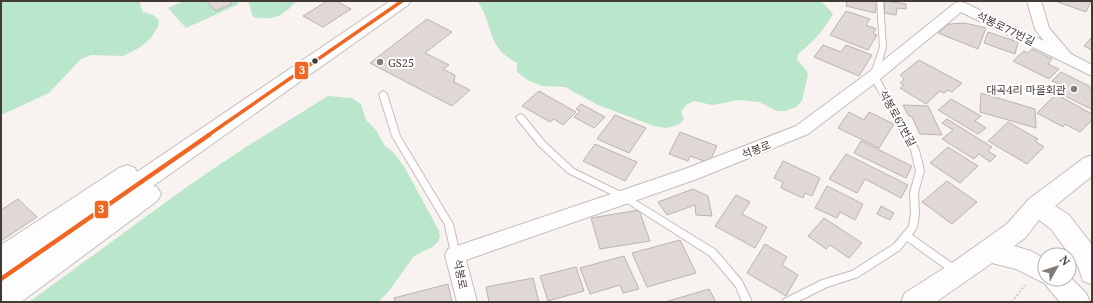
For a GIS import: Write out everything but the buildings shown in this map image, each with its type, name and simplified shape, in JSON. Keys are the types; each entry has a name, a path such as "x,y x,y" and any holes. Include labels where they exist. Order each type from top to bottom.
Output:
{"main road":[{"path":"1,279 402,1"},
{"path":"1,259 154,157 199,141"},
{"path":"1,301 150,193 170,176 199,141"},
{"path":"914,302 958,273 1016,231 1037,206 1092,164"},
{"path":"1037,206 1060,222 1090,262 1092,272"},
{"path":"987,252 1022,259 1037,267"},
{"path":"1063,287 1077,302"}],"street":[{"name":"석봉로77번길","path":"1034,1 1042,29 1066,57"},
{"name":"석봉로77번길","path":"874,76 953,4 1092,70"},
{"name":"석봉로","path":"467,302 455,255 692,174 802,130 874,76"}],"lane":[{"path":"874,76 883,47 880,1"},
{"name":"석봉로67번길","path":"787,302 825,283 855,274 897,247 913,227 914,192 920,171 918,161 915,150 874,76"},
{"path":"383,94 396,136 449,224 455,255"},
{"path":"520,117 542,144 571,171 624,197 713,253 739,284 747,302"},
{"path":"906,235 958,273"}],"green space":[{"path":"1,1 141,1 140,5 143,12 153,15 159,20 158,26 151,38 139,48 123,56 91,55 81,59 49,93 1,115"},
{"path":"184,1 236,1 239,4 186,28 168,8"},
{"path":"248,1 297,1 278,16 273,18 261,18 253,17"},
{"path":"477,1 819,1 824,4 833,14 818,36 798,54 797,60 807,71 808,75 802,101 796,107 785,111 777,111 759,102 739,100 712,105 694,101 686,105 681,112 684,119 680,124 665,128 654,126 598,105 565,87 543,86 529,81 517,72 517,63 499,49 491,34 483,10"},
{"path":"328,96 352,98 361,104 366,120 376,130 385,146 394,153 405,168 439,231 440,237 438,242 432,247 414,256 389,291 378,302 29,302 188,186 249,145"}],"transit line":[{"name":"3","path":"1,279 402,1"}],"place":[{"name":"GS25","path":"380,62"},
{"name":"대곡4리 마을회관","path":"1074,89"}]}
